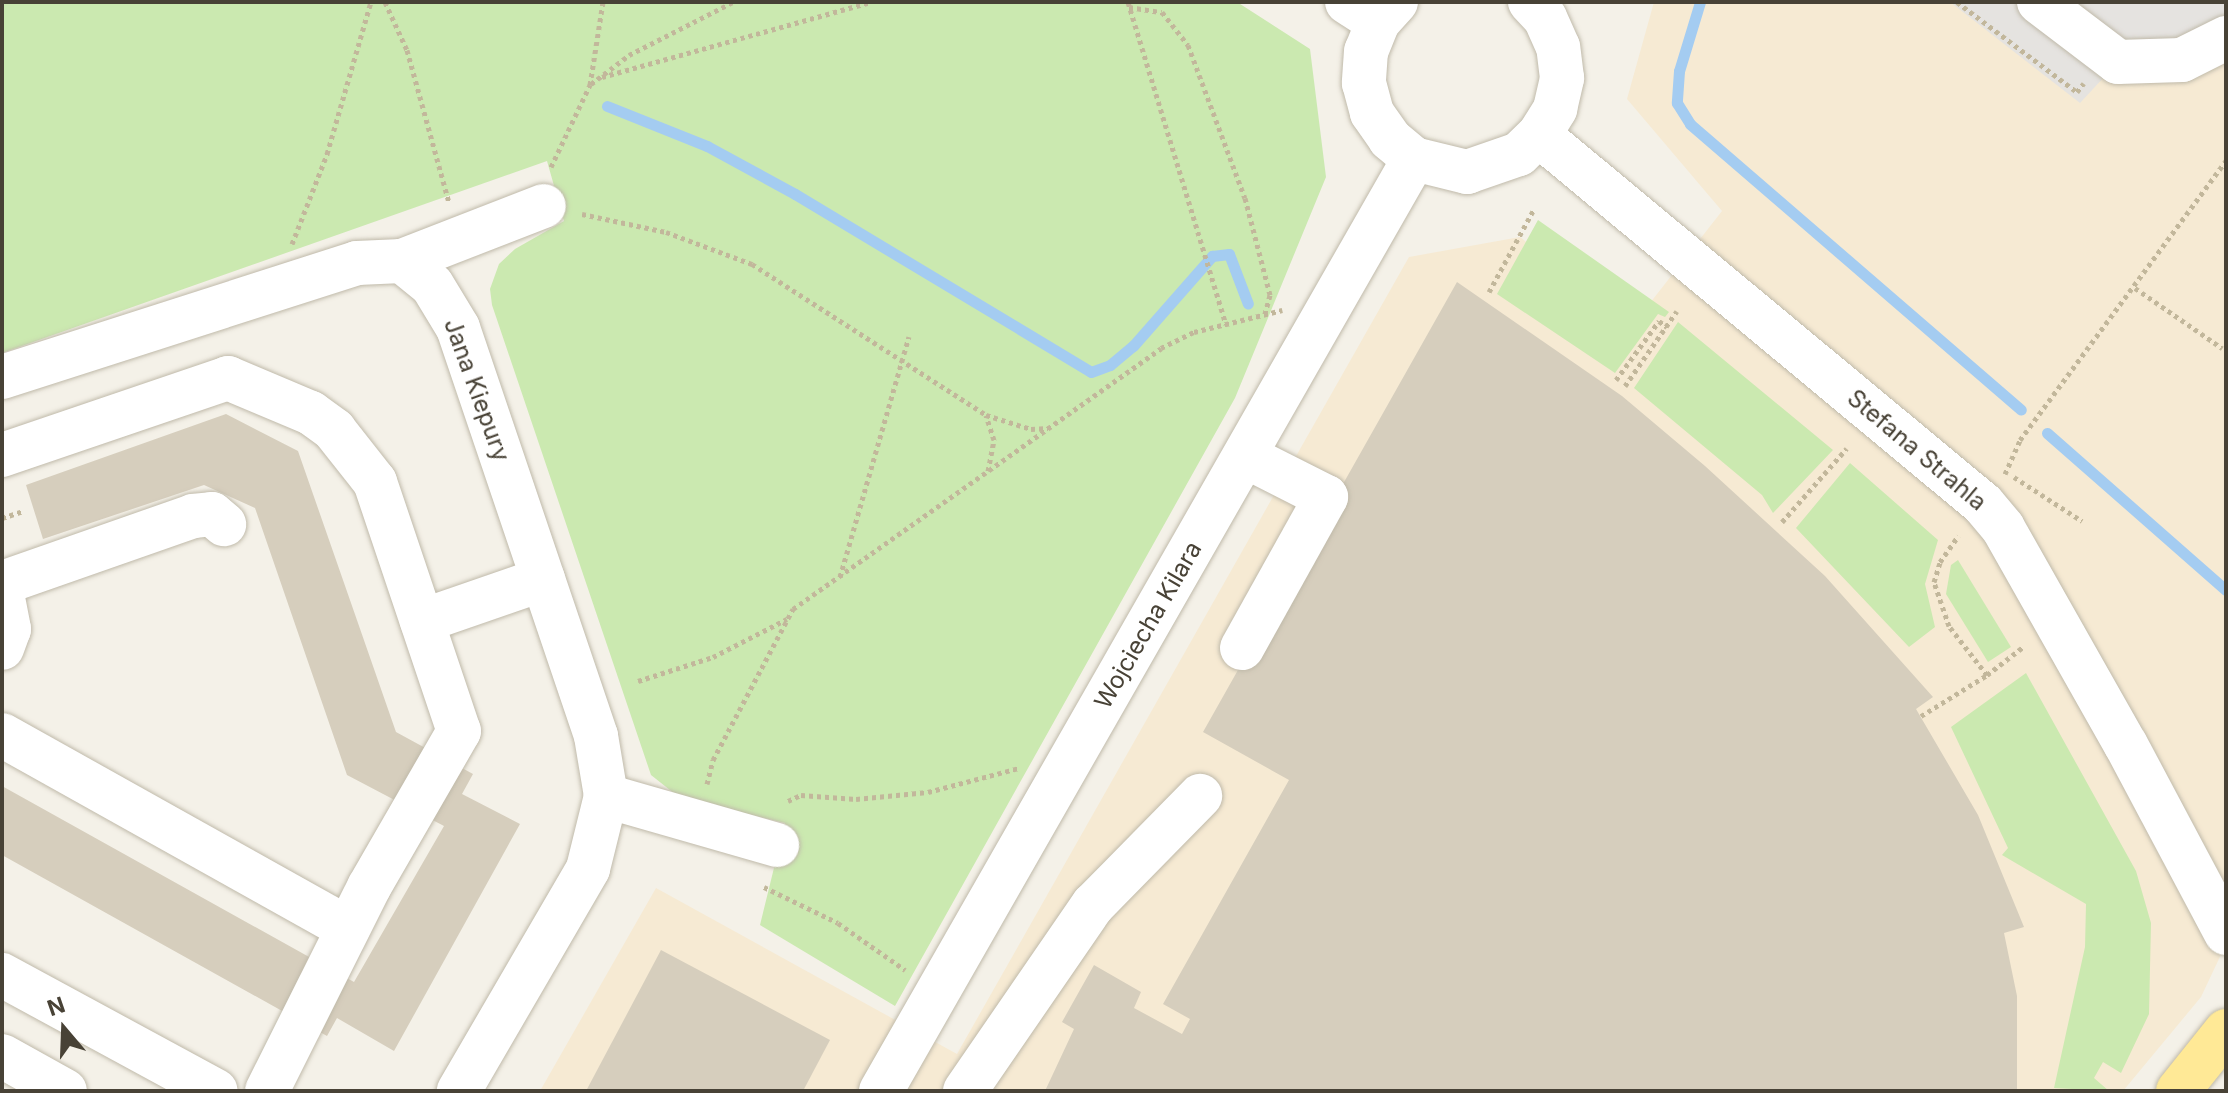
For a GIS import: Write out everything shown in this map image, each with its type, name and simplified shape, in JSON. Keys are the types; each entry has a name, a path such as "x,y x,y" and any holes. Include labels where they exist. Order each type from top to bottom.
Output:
{"main road":[{"path":"2178,1091 2226,1031"}],"street":[{"path":"1373,9 1364,83 1381,126 1414,159 1454,170 1494,167 1519,154 1539,135 1555,109 1562,78 1558,47 1545,18 1530,2"},
{"path":"2039,2 2118,62 2182,60 2226,38"},
{"name":"Stefana Strahla","path":"1539,135 1983,504 2003,528 2220,913"},
{"name":"Wojciecha Kilara","path":"881,1091 1414,159"},
{"path":"2,377 357,263 402,261 544,206"},
{"name":"Jana Kiepury","path":"402,261 432,285 458,328 596,736 606,796"},
{"path":"2,455 228,378 311,413 334,430 375,482 459,731 348,928 267,1091"},
{"path":"1242,648 1326,497 1245,456"},
{"path":"2,583 193,516 212,514 224,524"},
{"path":"422,621 543,579"},
{"path":"2,593 9,629 2,648"},
{"path":"2,735 348,928"},
{"path":"459,1091 588,869 606,796 777,845"},
{"path":"965,1091 1093,905 1200,796"},
{"path":"2,975 216,1091"},
{"path":"2,1056 65,1091"}],"path":[{"path":"288,253 327,154 371,2"},
{"path":"385,2 407,50 462,238"},
{"path":"603,2 590,85 549,171 544,206 666,232 752,264 986,415 1031,429 1049,428"},
{"path":"590,85 629,55 733,2"},
{"path":"602,77 870,2"},
{"path":"1957,2 2077,92 2091,75"},
{"path":"1128,4 1226,324"},
{"path":"1128,4 1162,12 1180,28 1193,55 1250,213 1270,295 1265,314"},
{"path":"2001,480 2020,440 2226,161"},
{"path":"1489,292 1534,209"},
{"path":"2135,288 2222,348"},
{"path":"697,823 713,760 793,609 1161,348 1226,324 1289,308"},
{"path":"1625,386 1677,311"},
{"path":"1616,380 1659,321 1667,327"},
{"path":"840,577 909,337"},
{"path":"986,415 994,440 988,472"},
{"path":"1782,522 1847,448"},
{"path":"2007,472 2082,521"},
{"path":"2,518 23,511"},
{"path":"1955,541 1934,582 1949,626 1987,675"},
{"path":"638,681 713,657 787,619"},
{"path":"1921,716 1987,675 2023,647"},
{"path":"788,801 801,795 856,799 928,792 991,773 1029,769"},
{"path":"764,887 838,923 912,975"}],"shaded area":[{"path":"1654,2 2226,2 2226,944 2201,997 2123,1091 540,1091 656,888 957,1054 1409,257 1520,237 1632,326 1722,211 1627,99"},
{"path":"1950,2 2226,2 2226,26 2118,62 2080,103"}],"green space":[{"path":"2,2 1237,2 1310,49 1326,177 1235,398 895,1006 760,925 785,823 680,798 651,775 492,305 490,289 499,264 515,249 564,221 547,161 2,353"},
{"path":"1538,220 1669,312 1665,317 1658,314 1615,373 1497,294"},
{"path":"1678,322 1833,450 1773,513 1762,495 1634,388"},
{"path":"1850,463 1938,540 1925,584 1935,627 1909,647 1796,528"},
{"path":"1958,560 2011,647 1988,662 1946,594 1951,565"},
{"path":"2026,673 2136,871 2151,923 2149,1014 2121,1073 2103,1062 2094,1078 2109,1091 2054,1088 2085,947 2086,904 2002,855 2008,848 1951,727"}],"building":[{"path":"1457,282 1622,396 1705,466 1825,576 1933,697 1916,709 1978,815 2024,927 2004,933 2017,996 2017,1091 1045,1091 1074,1029 1062,1022 1094,965 1141,992 1134,1008 1182,1034 1190,1019 1163,1004 1289,780 1203,732"},
{"path":"226,414 298,451 396,732 473,774 462,794 520,824 394,1051 337,1018 327,1036 2,855 2,786 354,982 444,826 347,775 255,508 204,485 43,539 26,485"},
{"path":"661,950 830,1040 803,1091 586,1091"}],"waterway":[{"path":"1700,2 1679,71 1677,103 1690,124 2021,410"},
{"path":"607,106 707,146 795,194 1091,372 1110,365 1133,346 1212,256 1229,254 1248,304"},
{"path":"2047,433 2226,590"}]}
